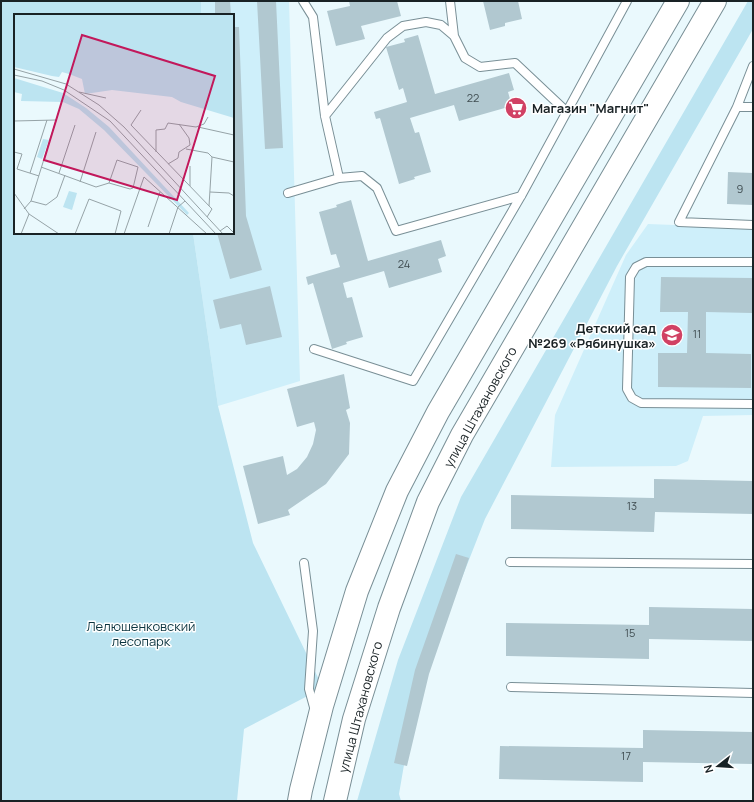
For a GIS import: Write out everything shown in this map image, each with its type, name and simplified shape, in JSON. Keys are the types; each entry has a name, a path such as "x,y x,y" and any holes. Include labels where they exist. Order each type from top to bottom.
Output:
{"main road":[{"path":"299,801 318,722 356,591 397,491 438,412 678,1"},
{"name":"улица Штахановского","path":"335,801 354,719 388,608 428,502 462,435 715,1"}],"lane":[{"path":"303,1 313,17"},
{"path":"311,1 325,116 339,178"},
{"path":"450,1 454,36 465,58 480,67 515,63 567,112"},
{"path":"314,349 413,381 521,196 627,1"},
{"path":"325,116 387,38 402,26 426,22 441,25 454,36"},
{"path":"753,66 737,107 680,222 753,225"},
{"path":"737,107 753,107"},
{"path":"288,193 339,178 362,176 377,188 396,231 521,196"},
{"path":"753,262 646,262 636,267 630,277 628,389 632,398 641,403 753,404"},
{"path":"510,562 753,564"},
{"path":"304,563 314,631 309,689 318,722"},
{"path":"511,687 753,693"}],"shaded area":[{"path":"201,1 289,1 300,381 218,406 193,234 234,234 234,14 201,14"},
{"name":"Детский сад №269 «Рябинушка»","path":"648,224 753,228 753,415 703,416 688,461 676,466 551,467 555,415 626,255"}],"green space":[{"name":"Лелюшенковский лесопарк","path":"1,1 201,1 201,14 14,14 14,234 193,234 218,406 253,543 323,688 244,729 237,801 1,801"},
{"path":"748,1 753,1 753,29 617,266 485,519 416,695 399,794 401,801 357,801 398,660 461,497"}],"building":[{"path":"215,1 230,1 231,14 215,14"},
{"path":"257,1 276,1 283,148 265,149"},
{"path":"349,1 397,1 401,16 361,26 365,39 336,46 327,11 350,6"},
{"path":"483,1 518,1 522,19 505,23 505,26 490,30"},
{"path":"234,27 239,27 246,216 262,270 230,279 217,234 234,234"},
{"path":"418,35 435,94 509,73 514,90 508,92 512,106 459,121 454,105 410,118 415,133 419,132 431,172 414,177 415,179 399,184 380,118 376,119 374,112 407,102 403,88 399,90 386,47 405,42 404,39"},
{"path":"728,172 753,173 753,205 727,204"},
{"path":"351,200 368,261 441,240 446,256 438,259 442,272 389,288 384,271 343,283 347,298 352,297 363,337 346,342 347,344 332,349 313,283 308,285 306,277 340,267 336,254 331,255 319,212 337,207 336,205"},
{"path":"661,277 752,278 752,313 706,312 706,353 751,354 751,388 658,387 658,353 687,353 688,312 660,312"},
{"path":"270,286 282,337 246,345 241,324 220,329 213,300"},
{"path":"344,374 350,408 346,410 350,423 349,454 326,484 288,510 290,515 258,524 243,466 283,456 287,475 297,469 307,457 313,444 316,430 314,422 297,427 287,389"},
{"path":"654,479 753,481 753,514 655,512 654,532 511,529 511,495 654,498"},
{"path":"456,554 469,558 429,674 407,766 394,763 415,670"},
{"path":"649,607 753,609 753,641 649,639 649,659 506,656 506,623 649,625"},
{"path":"643,730 753,732 753,764 643,762 643,782 499,779 500,746 643,748"}],"place":[{"name":"Магазин \"Магнит\"","path":"516,108"},
{"name":"Детский сад №269 «Рябинушка»","path":"672,335"}]}
